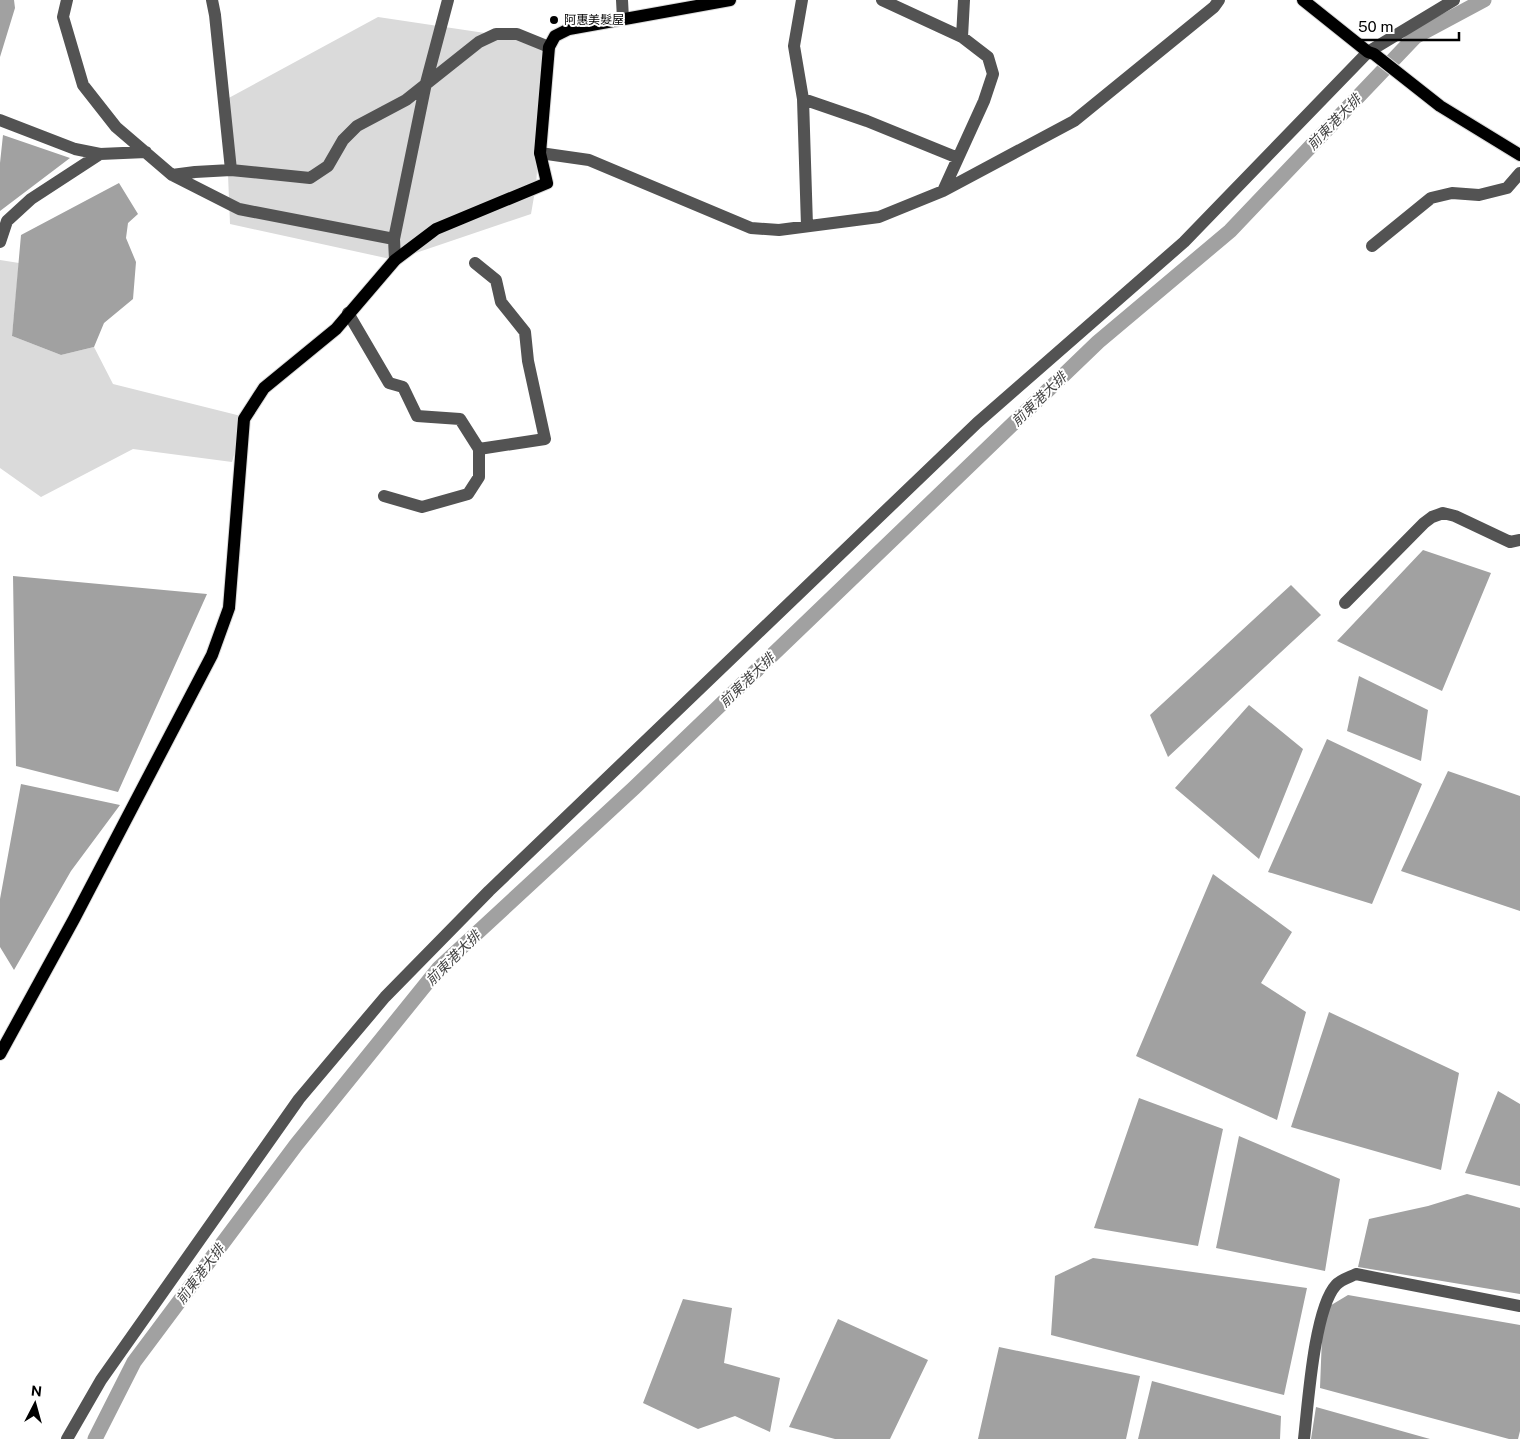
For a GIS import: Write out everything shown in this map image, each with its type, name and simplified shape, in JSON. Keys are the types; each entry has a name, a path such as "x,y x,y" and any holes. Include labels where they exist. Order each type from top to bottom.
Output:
{"main road":[{"path":"0,1054 212,656 229,608 244,419 264,388 336,329 395,260 436,229 547,183 540,153 549,47 555,36 569,29 730,0"},
{"path":"1303,0 1440,106 1520,155"}],"street":[{"path":"67,0 64,17 83,85 116,127 172,175 239,209 394,240"},
{"path":"212,0 231,170"},
{"path":"395,260 394,240 426,83 448,0"},
{"path":"622,0 623,19"},
{"path":"802,0 794,46 803,99 807,226"},
{"path":"882,0 962,37 988,57 993,74 984,101 943,191"},
{"path":"962,37 964,0"},
{"path":"540,153 589,160 751,228 779,230 879,217 943,191 1074,121 1214,7 1219,0"},
{"path":"67,1439 101,1380 299,1099 385,997 489,891 977,423 1184,242 1371,53 1454,0"},
{"path":"172,175 231,170 310,178 328,166 343,140 357,126 406,100 479,42 496,34 517,34 549,47"},
{"path":"803,99 867,121 958,158"},
{"path":"0,120 75,149 100,154 146,152"},
{"path":"0,242 7,221 31,199 100,154"},
{"path":"1372,246 1431,198 1452,193 1479,195 1507,188 1520,173"},
{"path":"474,264 496,280 500,302 525,332 528,361 545,439 479,449"},
{"path":"348,313 389,383 403,387 417,416 460,419 479,449 479,477 468,494 422,507 384,496"},
{"path":"1345,603 1424,522 1443,513 1455,516 1510,542 1520,540"},
{"path":"1304,1439 1311,1378 1323,1310 1336,1284 1356,1274 1520,1306"}],"shaded area":[{"path":"0,0 14,0 15,8 0,57"},
{"path":"378,17 546,42 536,185 531,214 395,260 230,224 225,100"},
{"path":"3,135 70,158 0,211 0,163"},
{"path":"119,183 138,214 128,223 126,238 136,262 133,299 104,323 94,347 61,355 12,336 21,235"},
{"path":"0,260 19,263 12,336 61,355 94,347 113,384 245,417 232,462 133,449 41,497 0,468"},
{"path":"1423,550 1491,573 1442,691 1337,641"},
{"path":"13,576 207,594 118,792 16,766"},
{"path":"1291,585 1321,615 1168,757 1150,715"},
{"path":"1359,676 1428,710 1421,761 1347,731"},
{"path":"1249,705 1303,749 1259,859 1175,788"},
{"path":"1327,739 1422,784 1372,904 1268,872"},
{"path":"1448,771 1520,796 1520,911 1401,871"},
{"path":"21,784 120,805 71,871 14,970 0,947 0,899"},
{"path":"1213,874 1292,932 1261,983 1306,1012 1277,1120 1136,1056"},
{"path":"1329,1012 1459,1073 1441,1170 1291,1127"},
{"path":"1498,1091 1520,1104 1520,1186 1465,1173"},
{"path":"1139,1098 1223,1129 1198,1246 1094,1228"},
{"path":"1239,1136 1340,1179 1325,1271 1216,1248"},
{"path":"1467,1194 1520,1208 1520,1294 1358,1267 1369,1219 1428,1206"},
{"path":"1093,1258 1307,1288 1284,1395 1051,1335 1055,1276"},
{"path":"1348,1295 1520,1325 1520,1431 1518,1439 1509,1439 1320,1388 1323,1310"},
{"path":"683,1299 732,1308 724,1363 780,1378 770,1432 735,1416 698,1429 643,1403"},
{"path":"838,1319 928,1360 890,1439 835,1439 789,1427"},
{"path":"999,1347 1140,1376 1126,1439 978,1439"},
{"path":"1152,1381 1281,1416 1280,1439 1138,1439"},
{"path":"1316,1407 1430,1439 1311,1439"}],"waterway":[{"name":"前東港大排","path":"95,1439 134,1362 296,1145 439,968 634,788 1098,342 1230,231 1415,37 1484,0"}],"place":[{"name":"阿惠美髮屋","path":"554,20"}]}
